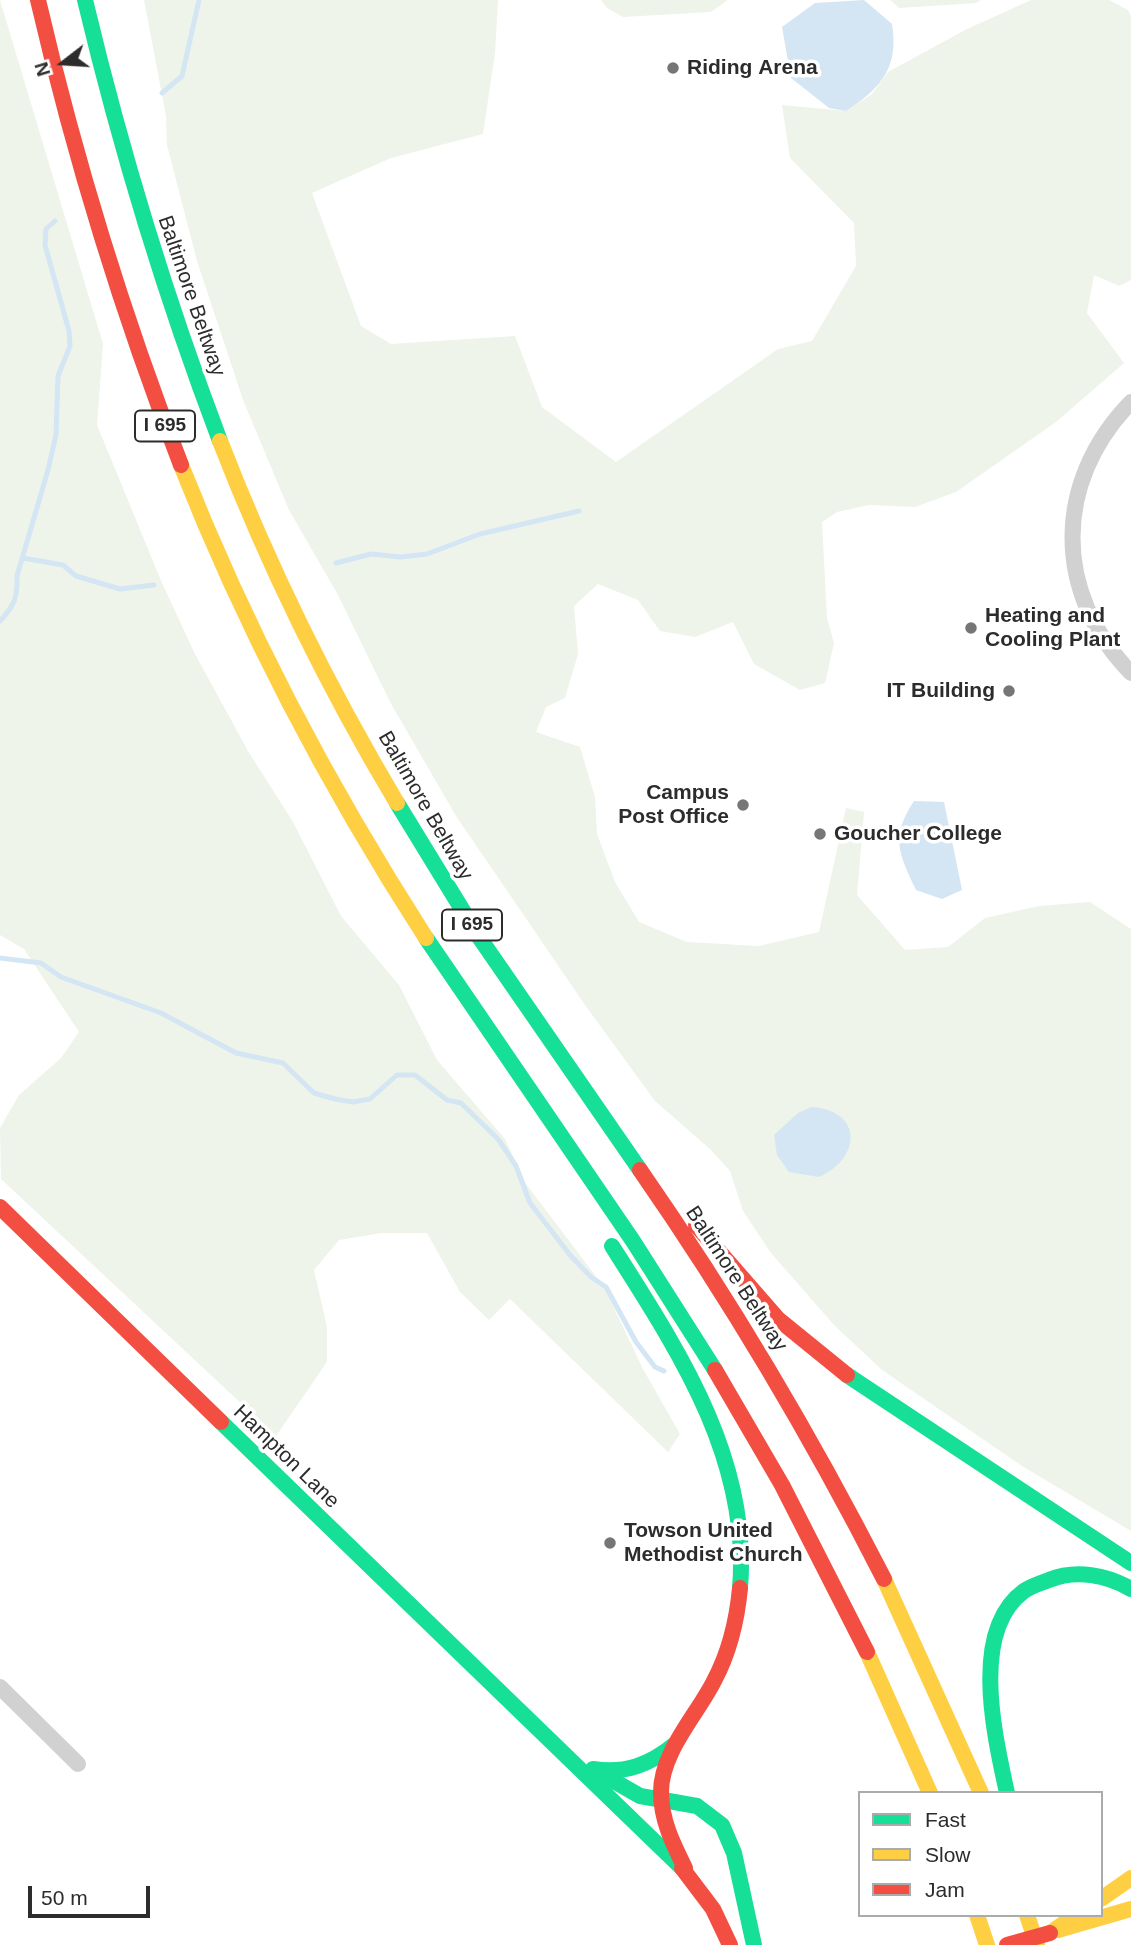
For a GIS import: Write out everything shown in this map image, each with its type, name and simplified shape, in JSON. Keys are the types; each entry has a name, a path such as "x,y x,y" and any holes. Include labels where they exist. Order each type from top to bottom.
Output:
{"main road":[{"name":"I 695","path":"38,0 89,200 131,332 173,448 220,561 271,667 324,769 408,911 674,1305 739,1410 854,1622 929,1791"},
{"name":"Baltimore Beltway","path":"85,0 132,187 174,317 215,431 262,542 313,647 364,744 447,886 712,1277 837,1486 897,1604 980,1791"},
{"path":"408,911 577,1189"},
{"path":"567,1065 734,1271 778,1319 863,1388 1131,1563"},
{"name":"Hampton Lane","path":"0,1207 641,1830 685,1868 709,1901 730,1945"},
{"path":"605,1235 683,1357 704,1400 735,1495 741,1573 729,1645 716,1678 674,1745 662,1774 660,1801 671,1842 685,1868"},
{"path":"1007,1791 998,1749 990,1668 992,1647 1006,1611 1031,1587 1068,1575 1107,1577 1131,1589"},
{"name":"Hampton Lane","path":"544,1735 593,1769 640,1796 660,1801 681,1801 697,1806 722,1825 734,1853 754,1945"},
{"path":"593,1769 626,1773 656,1760 674,1745"},
{"path":"1103,1897 1131,1878"},
{"path":"1007,1945 1042,1941 1131,1909"},
{"path":"978,1917 987,1945"},
{"path":"1028,1917 1042,1941"},
{"path":"1035,1917 1042,1941"},
{"path":"1042,1941 1073,1917"}],"street":[{"path":"1131,402 1114,420 1081,483 1073,546 1076,577 1094,629 1131,673"},
{"path":"1,1689 78,1764"}],"shaded area":[{"path":"0,0 103,344 97,425 162,583 195,654 248,751 293,822 341,916 399,985 437,1060 505,1139 526,1184 604,1287 643,1369 680,1434 668,1452 510,1299 489,1320 460,1292 427,1233 381,1233 339,1240 314,1270 327,1327 327,1362 276,1436 1,1179 0,1128 19,1095 61,1058 79,1032 24,949 0,935"},
{"path":"144,0 498,0 495,53 483,134 391,158 312,193 361,326 391,344 515,336 542,407 616,462 778,349 812,341 856,266 854,223 790,158 782,105 846,111 872,94 888,72 967,29 1031,0 1109,0 1128,10 1131,16 1131,280 1119,286 1094,275 1087,313 1124,363 1056,422 956,492 915,507 869,505 837,512 822,522 827,618 834,643 825,683 800,690 754,664 733,622 695,637 660,631 638,600 598,584 574,606 578,654 565,698 546,707 536,732 580,747 595,797 597,834 615,882 639,922 687,942 759,946 819,932 846,808 864,812 857,895 905,950 948,947 985,918 1039,906 1090,902 1131,929 1131,1531 1022,1466 882,1370 834,1325 771,1253 743,1211 730,1171 710,1149 655,1101 585,1005 456,816 390,702 338,595 289,510 243,400 197,261 167,145 166,116"},
{"path":"601,0 728,0 711,12 623,17 607,8"},
{"path":"890,0 981,0 976,3 899,8"}],"water":[{"path":"864,0 892,24 893,53 890,65 878,85 846,111 829,108 791,78 782,27 815,3"},
{"path":"914,801 944,802 962,890 942,899 916,890 902,856 902,825"},
{"path":"811,1107 828,1110 840,1117 848,1125 851,1136 843,1158 833,1169 819,1177 789,1172 777,1155 774,1135 798,1113"}],"waterway":[{"path":"162,93 182,76 199,0"},
{"path":"0,621 14,601 17,576 48,470 56,435 58,376 70,346 69,331 45,245 46,229 55,221"},
{"path":"336,563 371,554 401,557 427,554 480,534 579,511"},
{"path":"23,558 63,565 76,576 120,589 154,585"},
{"path":"0,958 41,963 61,977 161,1013 236,1053 283,1063 314,1093 353,1102 370,1099 397,1075 415,1075 447,1100 461,1103 498,1139 516,1166 530,1203 570,1255 591,1277 606,1287 636,1342 655,1367 664,1371"}],"traffic: fast":[{"path":"85,0 145,223 220,441"},
{"path":"397,803 479,937 640,1170"},
{"path":"426,938 633,1241 715,1370"},
{"path":"612,1246 684,1366 722,1451 734,1495 740,1541 740,1588"},
{"path":"847,1375 1131,1563"},
{"path":"221,1422 682,1868"},
{"path":"1007,1791 990,1686 996,1632 1007,1609 1024,1591 1070,1575 1102,1577 1131,1589"},
{"path":"593,1769 626,1769 646,1763 674,1745"},
{"path":"593,1769 640,1796 697,1806 722,1825 734,1853 754,1945"}],"traffic: slow":[{"path":"220,441 258,534 301,626 347,716 397,803"},
{"path":"181,465 233,588 292,708 356,824 426,938"},
{"path":"884,1579 980,1791"},
{"path":"867,1652 929,1791"},
{"path":"1103,1898 1131,1878"},
{"path":"1058,1930 1131,1909"},
{"path":"978,1917 987,1945"},
{"path":"1028,1917 1037,1945"},
{"path":"1050,1933 1073,1917"}],"traffic: jam":[{"path":"38,0 101,235 139,351 181,465"},
{"path":"640,1170 674,1219 769,1371 884,1579"},
{"path":"0,1207 221,1422"},
{"path":"696,1225 778,1319 847,1375"},
{"path":"715,1370 782,1485 867,1652"},
{"path":"685,1868 665,1822 661,1792 663,1777 673,1748 707,1694 724,1659 740,1588"},
{"path":"682,1868 713,1909 730,1945"},
{"path":"1007,1945 1050,1933"}],"place":[{"name":"Riding Arena","path":"673,68"},
{"name":"Heating and Cooling Plant","path":"971,628"},
{"name":"IT Building","path":"1009,691"},
{"name":"Campus Post Office","path":"743,805"},
{"name":"Goucher College","path":"820,834"},
{"name":"Towson United Methodist Church","path":"610,1543"}]}
